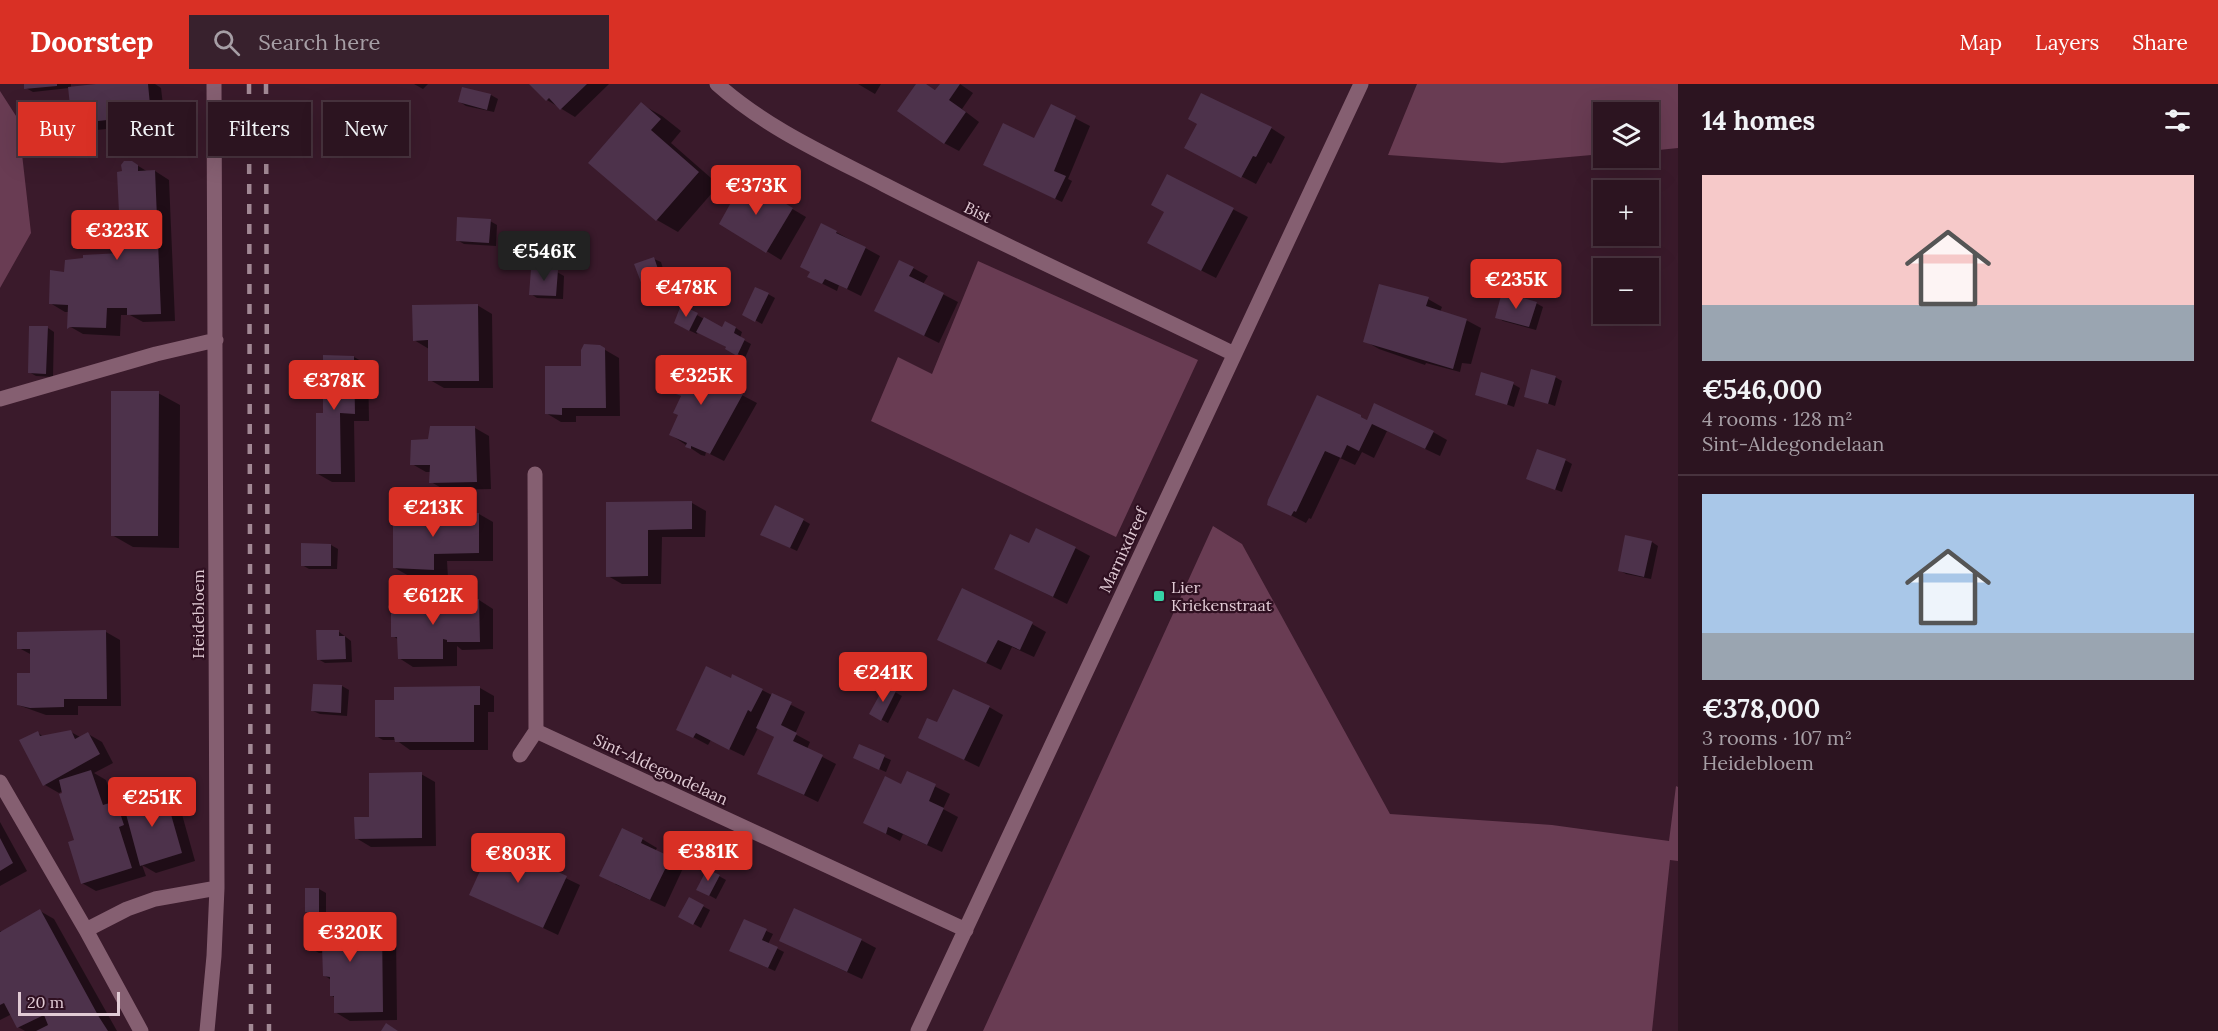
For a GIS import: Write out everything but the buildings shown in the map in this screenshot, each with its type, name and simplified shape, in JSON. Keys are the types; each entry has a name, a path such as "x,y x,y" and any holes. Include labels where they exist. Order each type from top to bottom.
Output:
{"street":[{"name":"Heidebloem","path":"207,1031 214,967 217,888 214,84"},
{"name":"Bist","path":"717,84 782,131 818,151 949,218 1234,354"},
{"name":"Marnixdreef","path":"918,1031 1361,84"},
{"path":"0,399 156,354 216,340"},
{"path":"520,755 536,731 535,474"},
{"name":"Sint-Aldegondelaan","path":"536,731 966,930"},
{"path":"0,782 86,930 141,1031"},
{"path":"86,930 127,909 155,899 217,888"}],"shaded area":[{"path":"1417,84 1678,84 1678,148 1659,150 1659,102 1593,102 1593,155 1502,163 1388,155"},
{"path":"0,91 18,119 18,156 22,156 31,233 0,288"},
{"path":"978,261 1198,360 1116,537 871,421 898,357 932,374"},
{"path":"1213,526 1242,544 1390,814 1552,825 1669,841 1676,786 1678,787 1678,861 1670,860 1652,1031 983,1031"}],"railway":[{"path":"249,84 251,1031"},
{"path":"266,84 269,1031"}],"place":[{"name":"Lier Kriekenstraat","path":"1159,596"}]}
